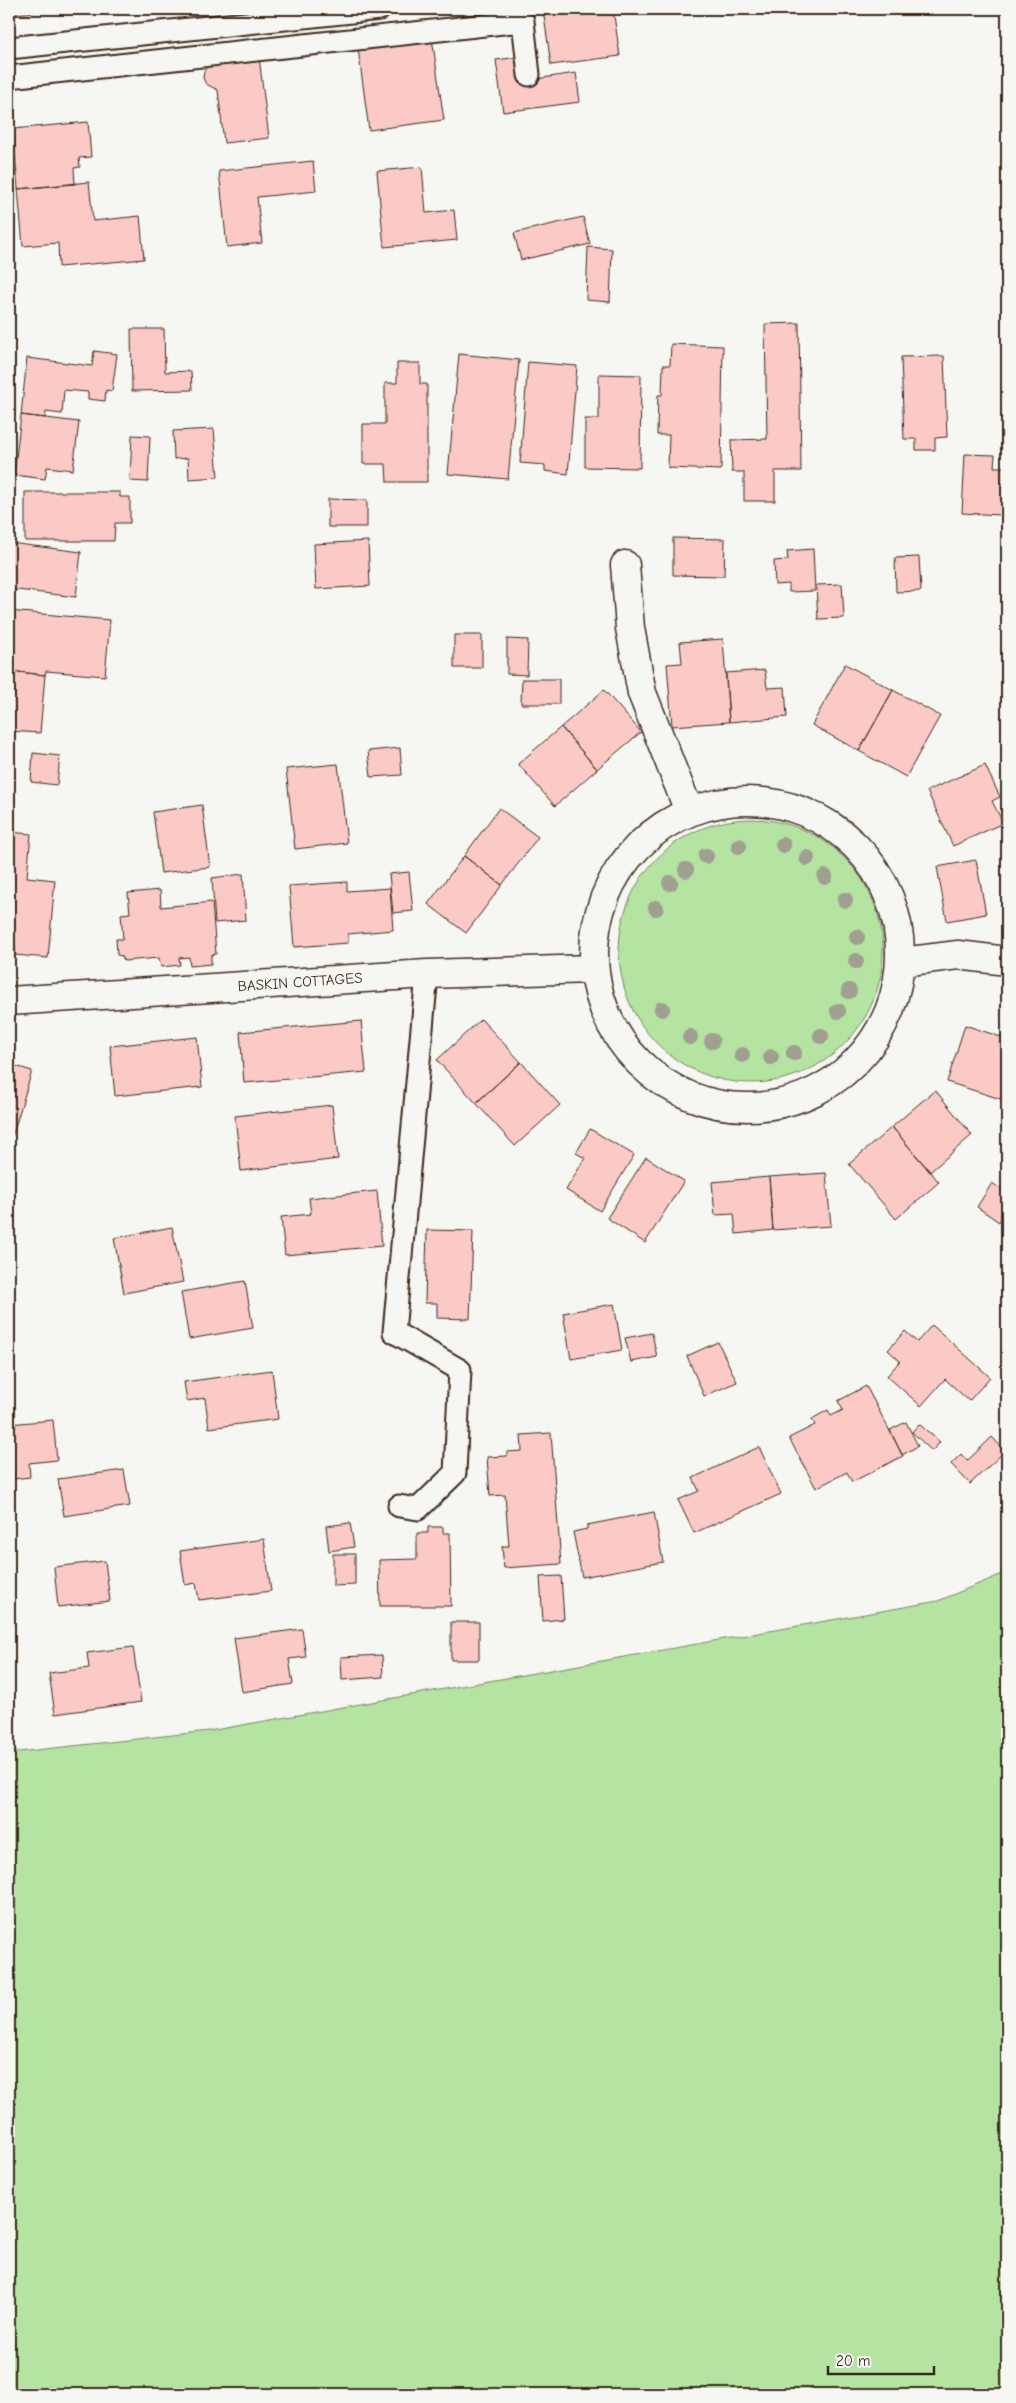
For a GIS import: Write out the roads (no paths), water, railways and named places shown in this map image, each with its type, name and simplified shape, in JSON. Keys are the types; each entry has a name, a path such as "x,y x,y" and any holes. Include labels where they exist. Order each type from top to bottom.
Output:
{"street":[{"path":"625,565 630,628 642,694 688,812"},
{"path":"779,802 834,826 869,859 894,906 902,962 889,1016 853,1068 812,1096 765,1109 690,1099 628,1054 604,1016 592,969 605,891 611,878 638,844 676,816 688,812 707,805 779,802"},
{"path":"902,962 958,955 1007,961"},
{"name":"BASKIN COTTAGES","path":"9,1001 427,974 592,969"}],"lane":[{"path":"9,48 380,9"},
{"path":"9,76 523,20 530,75"},
{"path":"400,1506 418,1509 455,1473 457,1436 460,1370 394,1332 427,974"}]}
